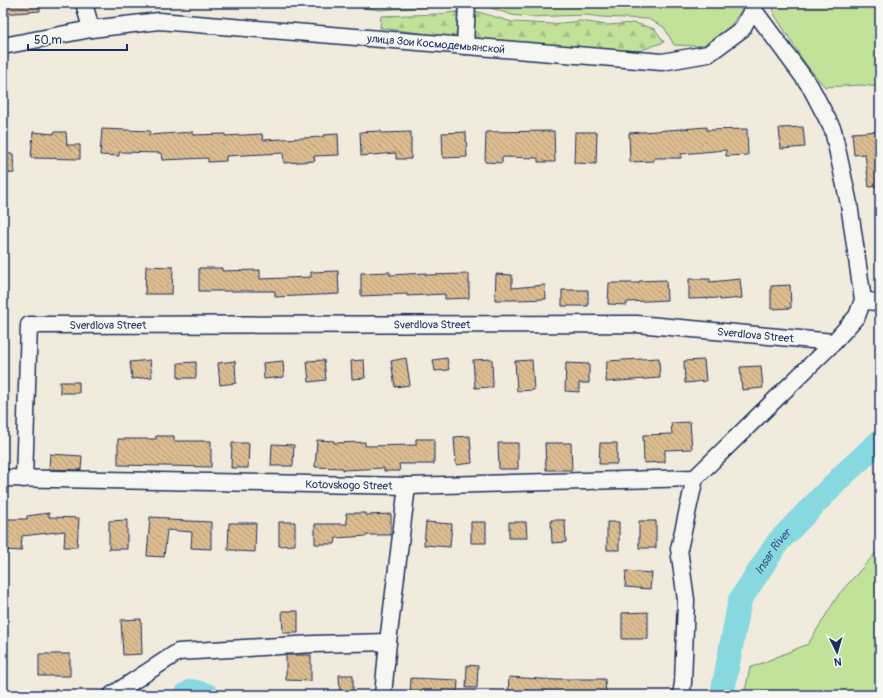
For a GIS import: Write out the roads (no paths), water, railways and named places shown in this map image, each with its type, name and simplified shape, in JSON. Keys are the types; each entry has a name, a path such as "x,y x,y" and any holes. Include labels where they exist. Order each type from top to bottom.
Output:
{"street":[{"path":"84,3 91,29"},
{"path":"465,46 467,3"},
{"path":"681,695 683,683 686,600 679,549 695,478 834,342 857,316 863,300 849,204 833,130 810,86 754,6"},
{"name":"улица Зои Космодемьянской","path":"3,46 91,29 159,21 662,62 708,54 742,30 754,6"},
{"path":"863,300 880,303"},
{"name":"Sverdlova Street","path":"24,479 29,325 637,324 834,342"},
{"name":"Kotovskogo Street","path":"3,478 407,486 695,478"},
{"path":"383,695 407,486"},
{"path":"112,695 178,652 314,644 388,642"}],"waterway":[{"name":"Insar River","path":"722,695 740,600 778,542 841,477 880,441"},
{"name":"Insar River","path":"186,695 192,691 207,695"}]}
